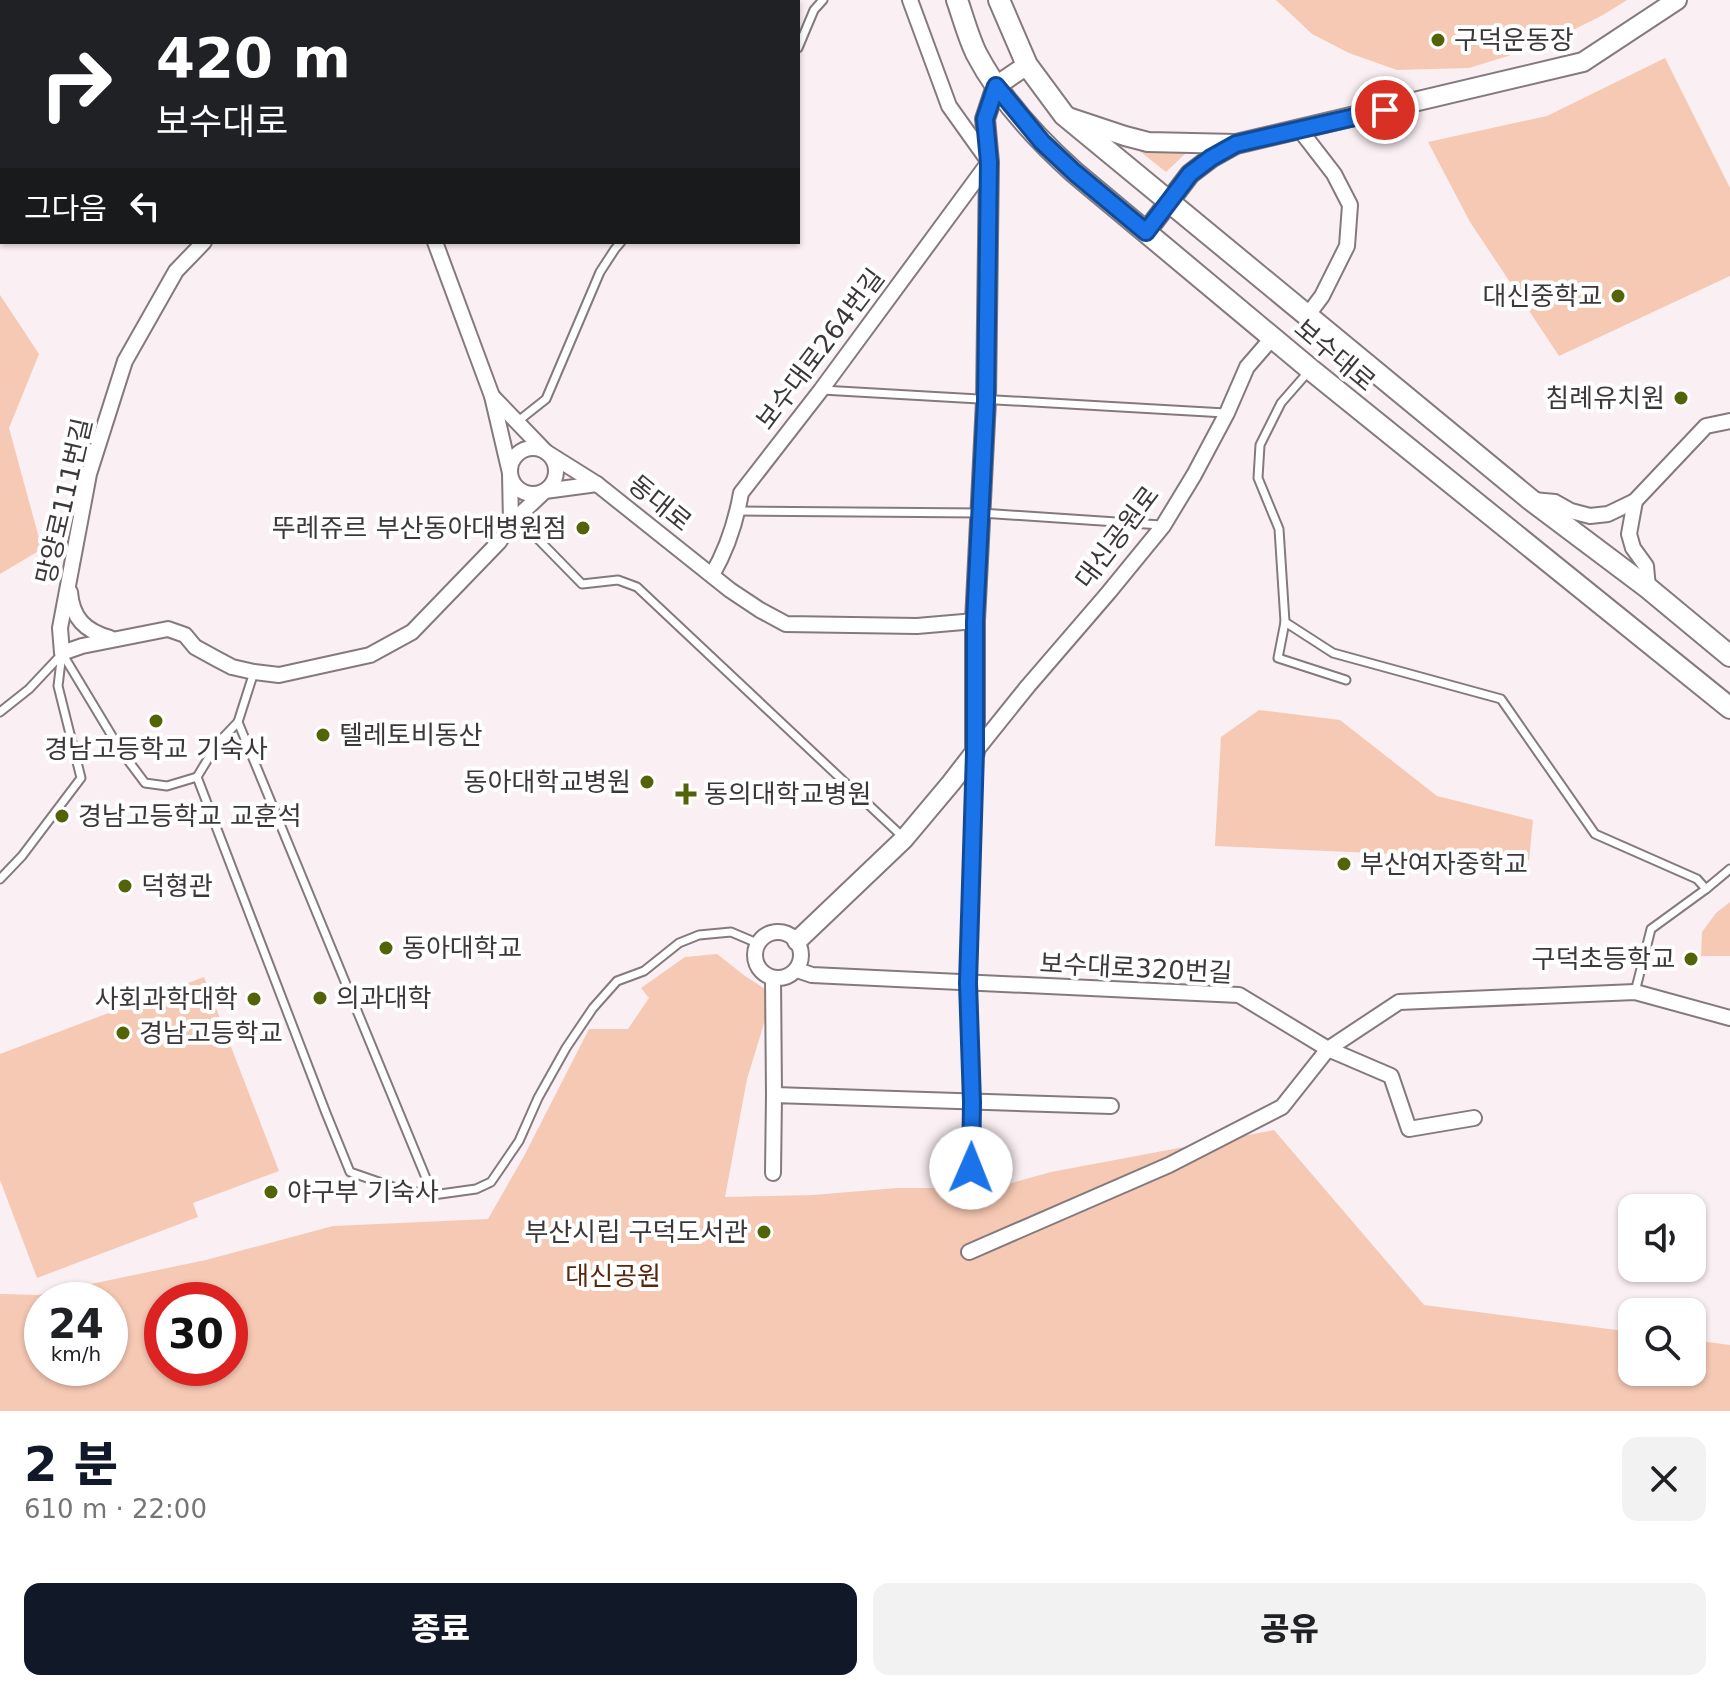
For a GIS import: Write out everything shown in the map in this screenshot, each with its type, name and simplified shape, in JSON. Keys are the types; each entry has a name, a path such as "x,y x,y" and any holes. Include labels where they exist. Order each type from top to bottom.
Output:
{"main road":[{"name":"보수대로","path":"957,0 975,51 996,86 1042,142 1074,172 1310,369 1730,708"},
{"name":"보수대로","path":"999,0 1027,65 1064,115 1531,500 1648,588 1730,656"}],"street":[{"path":"910,0 949,106 989,162"},
{"path":"1064,115 1148,142 1236,144 1583,62 1677,0"},
{"path":"971,1168 968,983 975,752 975,621 986,401 989,162 985,119 996,86 1027,65"},
{"name":"보수대로","path":"1300,130 1334,174 1350,205 1347,246 1322,296 1307,316"},
{"path":"1146,232 1190,174 1236,144"},
{"name":"보수대로264번길","path":"712,575 738,511 741,493 989,162"},
{"name":"망양로111번길","path":"62,653 60,628 89,474 125,361 176,271 202,244"},
{"name":"동대로","path":"436,244 492,396 546,452 597,484 760,610 786,624 917,626 975,621"},
{"name":"대신공원로","path":"797,941 904,839 1163,526 1227,413 1247,367 1273,337"},
{"path":"492,396 510,473 522,491 534,494 597,484"},
{"path":"1531,500 1555,502 1571,511 1590,516 1608,514 1635,501 1706,426 1730,421"},
{"path":"62,653 82,646 168,629 185,635 195,647 232,667 254,672 279,675 370,655 412,632 499,542 511,523 553,483 557,472 554,460 537,448 526,449 511,462 511,523"},
{"path":"1635,501 1629,534 1633,548 1646,566 1648,588"},
{"path":"69,582 71,608 81,622 96,634 114,639"},
{"path":"776,931 788,934 797,941 801,961 797,970 786,978 773,978 760,971 754,958 757,943 765,935 776,931"},
{"name":"보수대로320번길","path":"797,970 812,975 1239,995 1328,1049 1391,1076 1409,1129 1474,1118"},
{"path":"773,978 773,1173"},
{"path":"969,1252 1169,1165 1282,1107 1328,1049 1399,1002 1635,992 1730,1018"},
{"path":"774,1095 1111,1106"}],"lane":[{"path":"800,43 814,10 823,0"},
{"path":"517,422 546,399 600,272 619,244"},
{"path":"1310,369 1281,403 1260,445 1258,478 1279,529 1285,622 1278,658 1346,680"},
{"path":"821,390 1227,413"},
{"path":"738,511 981,513 1163,526"},
{"path":"511,523 536,537 582,584 618,580 637,587 904,839"},
{"path":"1285,622 1333,653 1501,699 1595,834 1697,879 1706,889"},
{"path":"62,653 121,751 145,783 167,786 197,777 217,744 238,722 254,672"},
{"path":"0,712 29,689 62,653"},
{"path":"0,879 22,856 81,778 58,686 62,653"},
{"path":"238,722 433,1195"},
{"path":"197,777 350,1172 399,1189 433,1195 476,1189 491,1182 519,1141 538,1098 566,1048 593,1008 617,981 644,971 679,943 699,935 731,932 757,943"},
{"path":"1635,992 1651,929 1730,869"}],"green space":[{"name":"구덕운동장","path":"1276,0 1627,0 1541,46 1469,68 1397,70 1349,53 1312,34"},
{"path":"1665,58 1730,188 1730,276 1559,356 1470,222 1428,142 1547,116"},
{"path":"1137,149 1189,150 1166,172"},
{"path":"0,295 39,354 9,428 42,549 0,574"},
{"path":"1259,710 1340,720 1437,796 1533,820 1529,860 1215,846 1221,737"},
{"path":"1730,902 1730,956 1701,956 1702,932 1716,913"},
{"name":"대신공원","path":"717,954 773,994 747,1079 725,1197 813,1195 897,1188 994,1188 1051,1172 1274,1130 1424,1305 1618,1330 1618,1386 1706,1386 1706,1342 1730,1345 1730,1411 0,1411 0,1294 24,1295 24,1386 128,1386 128,1282 100,1282 206,1260 333,1226 488,1219 589,1029 628,1029 649,998 641,988 685,957"},
{"path":"204,977 279,1171 193,1203 198,1217 37,1278 0,1180 0,1054"}],"place":[{"name":"구덕운동장","path":"1438,40"},
{"name":"대신중학교","path":"1618,296"},
{"name":"침례유치원","path":"1681,398"},
{"name":"뚜레쥬르 부산동아대병원점","path":"583,528"},
{"name":"경남고등학교 기숙사","path":"156,721"},
{"name":"텔레토비동산","path":"323,735"},
{"name":"동아대학교병원","path":"647,782"},
{"name":"동의대학교병원","path":"686,794"},
{"name":"경남고등학교 교훈석","path":"62,816"},
{"name":"부산여자중학교","path":"1344,864"},
{"name":"덕형관","path":"125,886"},
{"name":"동아대학교","path":"386,948"},
{"name":"구덕초등학교","path":"1691,959"},
{"name":"의과대학","path":"320,998"},
{"name":"사회과학대학","path":"254,999"},
{"name":"경남고등학교","path":"123,1033"},
{"name":"야구부 기숙사","path":"271,1192"},
{"name":"부산시립 구덕도서관","path":"764,1232"}],"route":[{"path":"971,1168 968,983 975,752 975,621 986,401 989,162 985,119 996,86 1042,142 1146,232 1190,174 1236,144 1385,110"}]}
